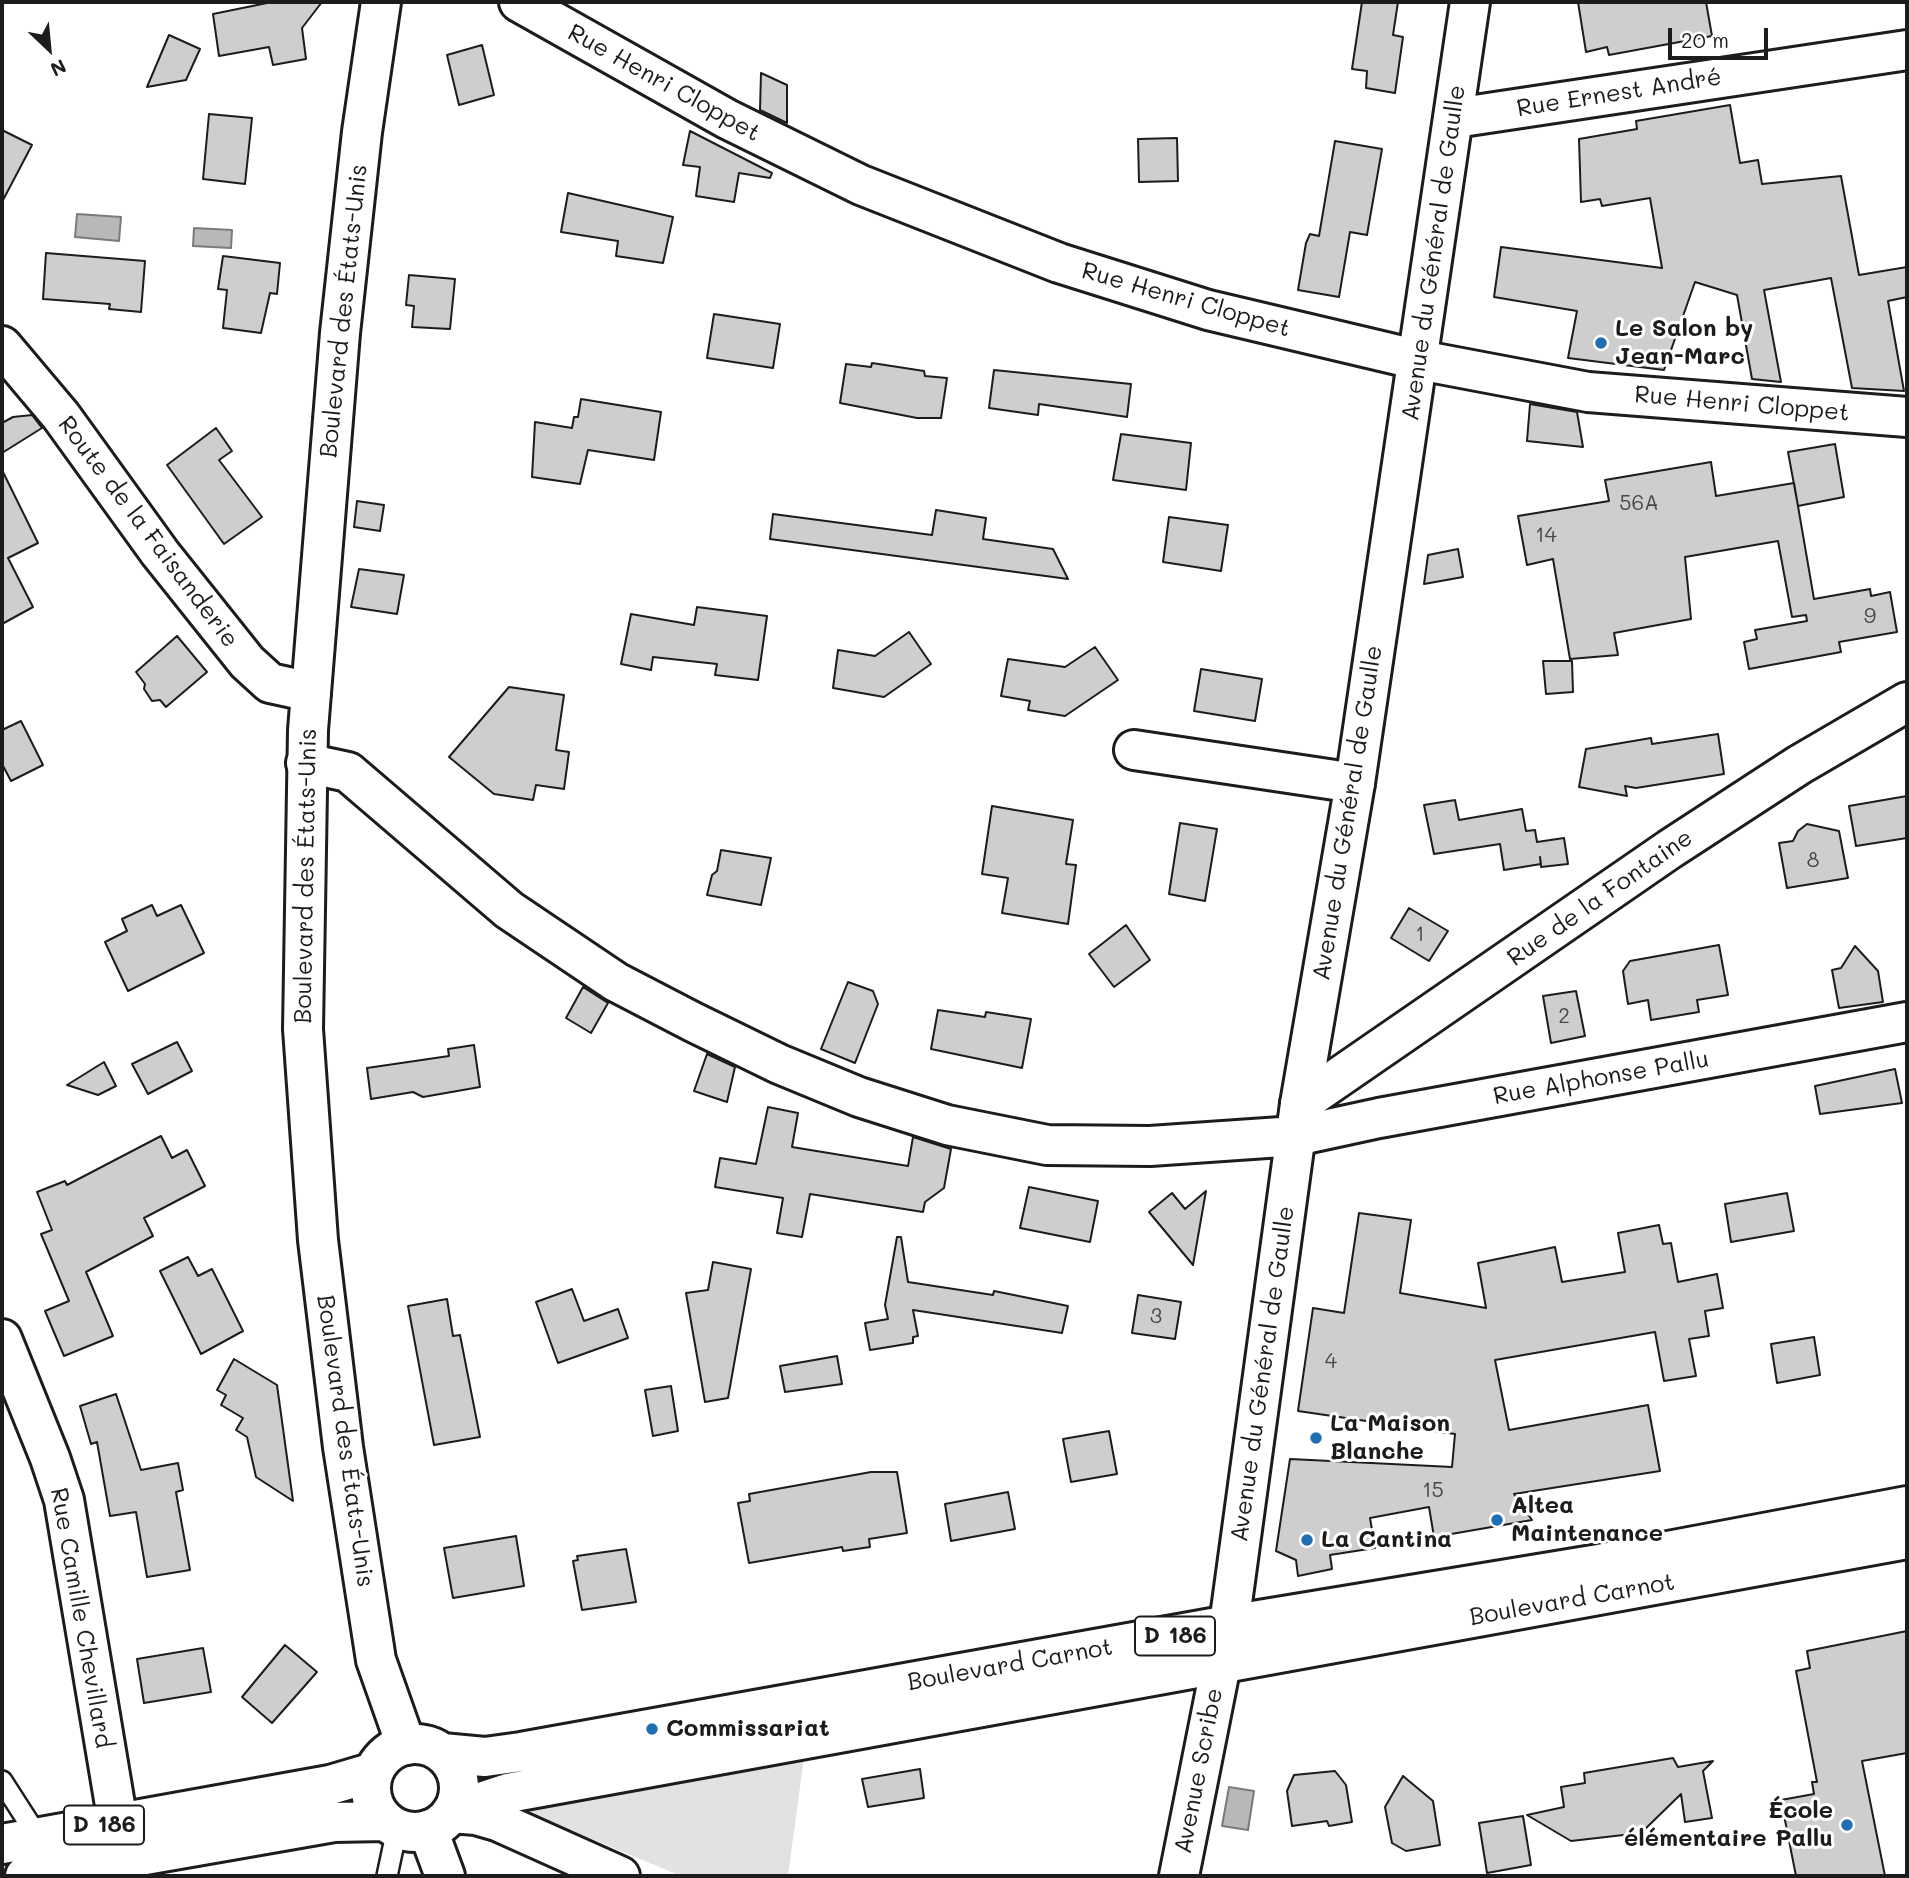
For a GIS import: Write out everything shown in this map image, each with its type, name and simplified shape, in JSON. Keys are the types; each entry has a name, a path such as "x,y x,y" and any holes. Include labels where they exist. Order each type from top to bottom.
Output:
{"street":[{"name":"Boulevard des États-Unis","path":"381,2 362,132 340,333 311,692 306,763 303,1029 318,1240 343,1447 376,1660 424,1749"},
{"name":"Rue Henri Cloppet","path":"519,2 727,119 860,185 1059,264 1208,310 1419,360 1588,391 1907,417"},
{"name":"Avenue du Général de Gaulle","path":"1229,1625 1298,1120 1355,783 1470,2"},
{"name":"Rue Ernest André","path":"1455,118 1907,50"},
{"name":"Route de la Faisanderie","path":"10,369 61,416 160,553 247,663 270,683 311,692"},
{"name":"Rue de la Fontaine","path":"1298,1120 1670,849 1799,765 1907,702"},
{"path":"1134,750 1355,783"},
{"path":"306,763 348,772 509,910 616,982 779,1064 859,1097 947,1125 1047,1145 1150,1146 1298,1120"},
{"name":"Rue Alphonse Pallu","path":"1298,1120 1400,1114 1907,1022"},
{"name":"Rue Camille Chevillard","path":"2,1339 64,1500 118,1823"},
{"name":"Boulevard Carnot","path":"424,1749 502,1756 1229,1625 1599,1564 1907,1506"},
{"name":"Boulevard Carnot","path":"24,1876 334,1822 423,1821 508,1793 1907,1539"},
{"name":"Avenue Scribe","path":"1180,1876 1229,1625"},
{"path":"423,1821 458,1782 453,1766 424,1749 386,1754 374,1772 371,1796 376,1810 423,1821 476,1815 497,1821 620,1876"},
{"name":"D 186","path":"20,1840 330,1785 374,1772"},
{"path":"423,1821 445,1876"}],"lane":[{"path":"2,1781 20,1840"},
{"path":"387,1876 423,1821"}],"shaded area":[{"path":"77,214 121,217 119,241 75,237"},
{"path":"194,228 232,230 231,248 193,246"},
{"path":"804,1757 788,1876 681,1876 522,1810"},
{"path":"1229,1787 1254,1791 1248,1830 1222,1826"}],"building":[{"path":"272,2 322,2 302,28 306,59 273,65 269,47 219,56 213,14"},
{"path":"1362,2 1398,2 1393,35 1403,37 1395,93 1366,88 1367,71 1352,69"},
{"path":"1578,2 1706,2 1712,36 1609,55 1607,47 1586,52"},
{"path":"169,35 200,49 186,80 147,87"},
{"path":"482,45 494,95 459,105 447,55"},
{"path":"761,73 787,85 787,123 760,110"},
{"path":"1730,105 1740,163 1758,160 1762,184 1841,176 1859,275 1907,267 1907,297 1888,301 1904,391 1852,388 1831,278 1764,290 1781,382 1752,379 1737,295 1695,282 1664,370 1568,358 1577,311 1494,297 1501,247 1662,268 1650,198 1602,206 1600,199 1581,202 1579,139 1637,129 1636,121"},
{"path":"209,114 252,118 245,184 203,179"},
{"path":"2,130 32,145 2,202"},
{"path":"690,131 772,173 770,178 739,173 734,202 696,196 700,167 683,165"},
{"path":"1177,138 1178,181 1139,182 1138,139"},
{"path":"1335,141 1382,149 1367,235 1350,232 1339,297 1298,290 1306,243 1310,234 1319,236"},
{"path":"568,193 673,217 663,263 616,256 618,241 561,232"},
{"path":"46,253 145,261 141,312 109,309 110,304 43,299"},
{"path":"223,256 280,263 277,294 270,293 261,333 223,328 227,290 218,289"},
{"path":"409,275 455,279 450,329 412,327 414,306 406,305"},
{"path":"714,314 780,324 773,368 707,358"},
{"path":"872,363 924,371 925,376 947,378 941,418 917,418 840,403 846,364 871,367"},
{"path":"994,370 1131,384 1127,417 1039,404 1038,415 989,408"},
{"path":"581,399 661,412 654,460 588,450 580,484 532,477 535,422 572,428 574,417 578,417"},
{"path":"1530,404 1577,412 1583,447 1527,441"},
{"path":"32,415 42,428 2,453 2,423 13,417"},
{"path":"216,428 232,451 219,460 262,517 224,544 167,465"},
{"path":"1121,434 1191,443 1186,490 1113,480"},
{"path":"1835,444 1844,497 1798,506 1788,452"},
{"path":"1711,462 1716,496 1794,483 1814,599 1870,589 1871,596 1890,592 1897,632 1839,642 1841,652 1749,669 1744,642 1757,639 1755,630 1807,621 1806,615 1792,617 1778,541 1685,557 1691,619 1614,633 1618,655 1570,659 1553,559 1527,565 1518,516 1609,501 1605,480"},
{"path":"2,470 38,543 8,558 33,607 2,624"},
{"path":"357,501 384,505 380,531 354,527"},
{"path":"936,510 986,518 983,539 1053,549 1068,579 770,539 773,514 932,535"},
{"path":"1169,517 1228,525 1221,571 1163,562"},
{"path":"1458,549 1463,577 1424,584 1428,555"},
{"path":"359,569 404,575 397,614 351,607"},
{"path":"697,607 767,616 758,680 715,675 717,664 653,657 651,670 621,664 631,614 694,625"},
{"path":"909,632 931,664 884,697 833,688 838,650 875,656"},
{"path":"177,636 207,672 166,707 160,700 152,701 136,672"},
{"path":"1095,647 1118,680 1065,716 1028,710 1030,701 1001,696 1008,659 1065,667"},
{"path":"1543,661 1572,661 1573,692 1546,694"},
{"path":"1201,669 1262,679 1255,721 1194,711"},
{"path":"509,687 564,695 556,750 569,752 564,789 536,785 533,800 494,794 449,757"},
{"path":"21,721 43,765 11,781 2,764 2,730"},
{"path":"1718,734 1724,774 1636,788 1625,786 1627,796 1579,787 1586,749 1651,738 1652,744"},
{"path":"1907,796 1907,838 1856,846 1849,806"},
{"path":"1455,800 1459,820 1522,809 1526,831 1535,830 1537,842 1564,838 1568,864 1541,867 1541,864 1504,870 1500,844 1434,854 1424,805"},
{"path":"992,806 1073,820 1066,864 1076,865 1068,924 1002,913 1008,878 982,874"},
{"path":"1180,823 1217,829 1205,901 1169,894"},
{"path":"1807,824 1839,831 1848,878 1787,888 1779,843 1793,841 1798,831"},
{"path":"721,850 771,858 761,905 707,895 712,875 717,871"},
{"path":"152,905 157,916 181,905 204,953 128,991 105,942 127,931 122,919"},
{"path":"1409,908 1448,931 1429,961 1391,938"},
{"path":"1126,925 1150,960 1114,987 1089,954"},
{"path":"1719,945 1728,995 1697,1000 1699,1012 1651,1020 1648,1000 1628,1004 1623,971 1630,961"},
{"path":"1855,946 1878,971 1883,1002 1839,1008 1832,970 1841,968"},
{"path":"848,982 873,991 878,1004 855,1063 821,1049"},
{"path":"583,987 608,1003 591,1033 566,1018"},
{"path":"1576,991 1585,1036 1551,1043 1543,996"},
{"path":"938,1010 985,1017 986,1012 1031,1019 1022,1068 931,1049"},
{"path":"177,1042 192,1071 148,1094 132,1064"},
{"path":"474,1045 480,1087 423,1097 413,1092 371,1099 367,1068 449,1056 448,1049"},
{"path":"707,1054 735,1067 727,1102 694,1091"},
{"path":"104,1062 116,1086 98,1095 67,1085"},
{"path":"1895,1069 1902,1103 1820,1114 1815,1086"},
{"path":"768,1107 798,1113 792,1147 908,1166 913,1137 951,1149 944,1188 925,1202 923,1212 810,1194 802,1237 777,1233 783,1198 715,1187 720,1158 756,1164"},
{"path":"161,1136 172,1158 187,1150 205,1186 144,1218 153,1236 86,1272 113,1336 64,1356 45,1311 69,1301 41,1234 52,1230 37,1192 65,1181 67,1185"},
{"path":"1029,1187 1098,1201 1090,1242 1020,1228"},
{"path":"1206,1191 1193,1265 1149,1212 1172,1193 1185,1209"},
{"path":"1787,1193 1794,1231 1731,1242 1725,1204"},
{"path":"1359,1213 1411,1220 1400,1293 1486,1308 1478,1263 1555,1247 1562,1282 1625,1272 1618,1233 1659,1225 1663,1244 1671,1243 1678,1282 1717,1274 1723,1308 1705,1311 1709,1336 1689,1339 1696,1376 1664,1381 1655,1332 1495,1360 1509,1430 1648,1405 1660,1471 1514,1494 1532,1520 1434,1537 1429,1507 1370,1518 1375,1548 1330,1555 1332,1569 1298,1576 1296,1560 1276,1551 1290,1459 1452,1467 1455,1434 1298,1411 1313,1308 1344,1313"},
{"path":"897,1237 901,1237 908,1282 993,1295 994,1291 1068,1306 1062,1333 913,1310 918,1336 913,1337 913,1343 870,1350 865,1323 888,1319 885,1305"},
{"path":"188,1257 198,1276 212,1269 243,1331 201,1354 160,1271"},
{"path":"713,1262 751,1269 728,1398 705,1402 686,1293 708,1290"},
{"path":"572,1289 584,1321 618,1309 628,1338 558,1363 536,1302"},
{"path":"1138,1295 1181,1302 1175,1339 1132,1333"},
{"path":"447,1299 453,1336 460,1335 480,1437 434,1445 408,1306"},
{"path":"1814,1337 1820,1375 1777,1383 1771,1344"},
{"path":"837,1356 842,1384 785,1392 780,1366"},
{"path":"234,1359 277,1385 293,1501 256,1477 247,1437 236,1430 243,1418 221,1405 226,1395 217,1390"},
{"path":"671,1386 678,1431 653,1436 645,1390"},
{"path":"116,1394 141,1470 178,1463 183,1490 176,1492 190,1570 147,1577 136,1512 110,1516 97,1442 91,1444 80,1406"},
{"path":"1109,1431 1117,1474 1071,1482 1063,1439"},
{"path":"871,1472 897,1472 907,1533 869,1539 870,1547 843,1551 842,1547 749,1563 738,1503 750,1501 749,1494"},
{"path":"1008,1492 1015,1529 951,1541 945,1504"},
{"path":"516,1536 524,1586 453,1598 444,1548"},
{"path":"626,1549 636,1602 582,1610 573,1561 578,1560 577,1556"},
{"path":"1907,1631 1907,1753 1862,1761 1885,1876 1796,1876 1781,1800 1814,1794 1812,1782 1817,1782 1796,1671 1810,1668 1807,1651"},
{"path":"285,1645 317,1672 272,1723 242,1697"},
{"path":"203,1648 211,1692 144,1703 137,1659"},
{"path":"1673,1758 1678,1767 1713,1761 1703,1771 1712,1818 1685,1822 1681,1794 1641,1833 1571,1841 1527,1815 1564,1807 1561,1787 1585,1783 1584,1773"},
{"path":"920,1769 924,1798 868,1807 862,1779"},
{"path":"1335,1771 1346,1785 1352,1822 1329,1826 1327,1821 1292,1826 1287,1791 1294,1775"},
{"path":"1403,1776 1433,1801 1440,1845 1406,1851 1392,1843 1385,1807"},
{"path":"1523,1816 1531,1865 1487,1873 1479,1823"}],"place":[{"name":"Le Salon by Jean-Marc","path":"1601,343"},
{"name":"La Maison Blanche","path":"1316,1438"},
{"name":"Altea Maintenance","path":"1497,1520"},
{"name":"La Cantina","path":"1307,1540"},
{"name":"Commissariat","path":"652,1729"},
{"name":"École élémentaire Pallu","path":"1847,1825"}]}
